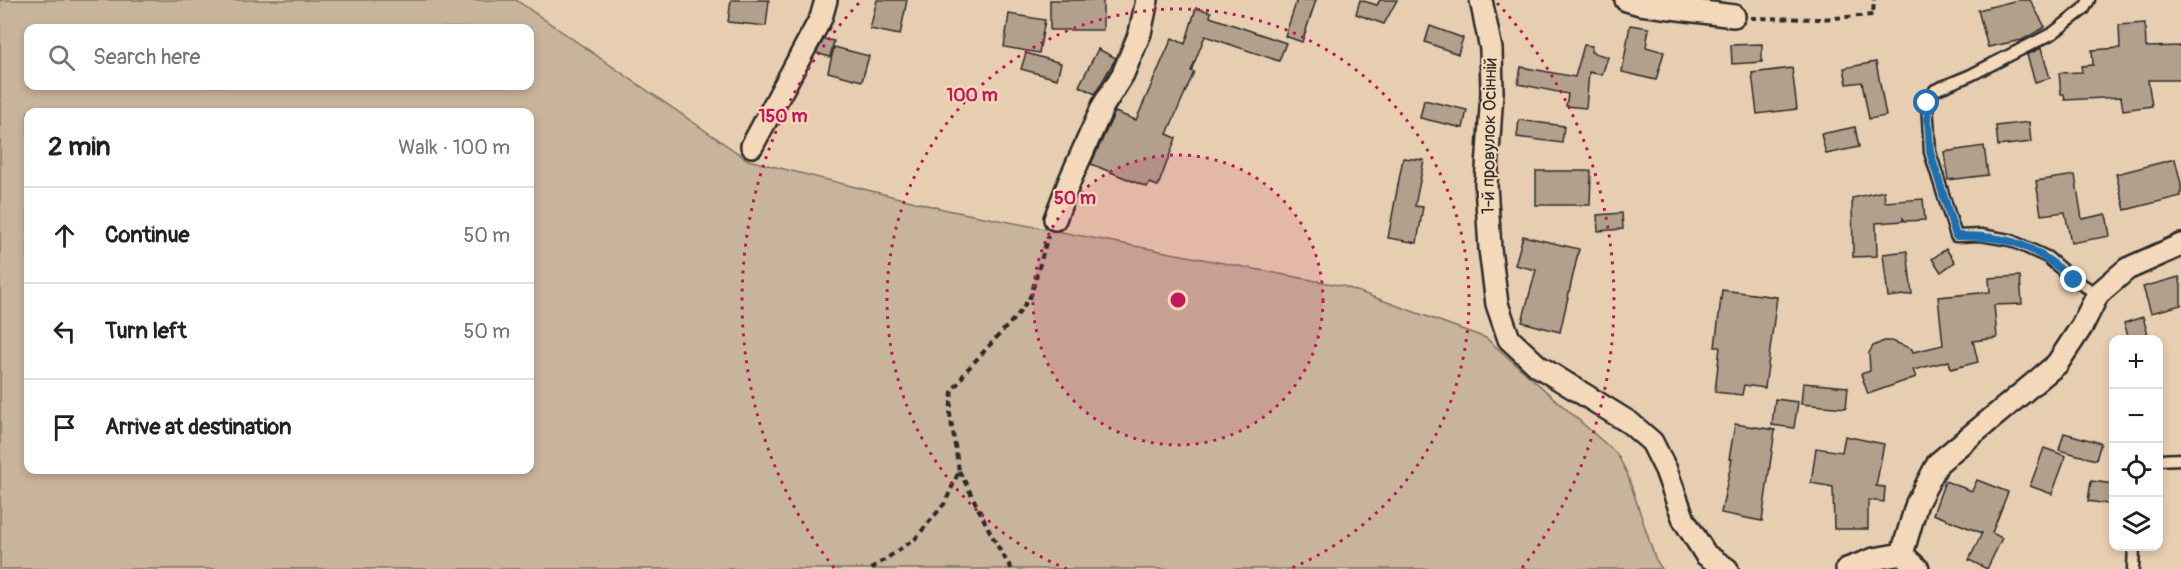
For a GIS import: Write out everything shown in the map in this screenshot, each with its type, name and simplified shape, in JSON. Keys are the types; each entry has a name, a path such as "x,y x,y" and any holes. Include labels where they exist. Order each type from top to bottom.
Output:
{"street":[{"path":"752,146 816,28 826,0"},
{"path":"1055,219 1103,106 1127,64 1140,33 1146,0"},
{"name":"1-й провулок Осінній","path":"1481,0 1491,49 1492,92 1486,184 1490,249 1497,304 1509,339 1538,366 1630,423 1652,442 1666,470 1684,520 1706,555 1727,569"},
{"path":"1626,0 1640,4 1734,16"},
{"path":"1902,554 1917,503 1938,463 2057,364 2082,326 2098,294 2127,269 2181,245"},
{"path":"1847,569 1874,559 1902,554"},
{"path":"1902,554 1918,569"}],"lane":[{"path":"2089,0 2084,9 2053,33 1971,75 1935,90 1927,103 1930,152 1956,236 1981,236 2010,240 2047,257 2074,280 2098,294"},
{"path":"2163,460 2181,459"},
{"path":"2133,569 2134,551"}],"path":[{"path":"1734,16 1776,20 1820,20 1873,15 1874,0"},
{"path":"1012,569 997,548 959,471 950,414 952,392 966,371 1020,312 1031,295 1041,256 1055,219"},
{"path":"871,569 915,539 945,503 959,471"}],"shaded area":[{"path":"0,0 516,0 748,160 947,210 1343,286 1486,338 1617,454 1627,473 1655,558 1662,569 0,569"}],"building":[{"path":"731,0 769,0 766,26 728,22"},
{"path":"877,0 907,0 900,35 870,29"},
{"path":"1050,0 1103,0 1103,30 1050,30"},
{"path":"1297,0 1316,0 1302,42 1285,36"},
{"path":"1360,0 1377,5 1380,0 1397,0 1384,24 1356,14"},
{"path":"2018,0 2030,0 2045,27 2022,40 1988,47 1978,10"},
{"path":"1196,8 1211,12 1210,17 1286,43 1279,61 1205,36 1191,71 1194,72 1167,134 1176,138 1158,186 1149,183 1147,187 1091,164 1115,112 1136,120 1172,38 1185,44"},
{"path":"1009,14 1045,20 1039,53 1004,47"},
{"path":"2145,23 2146,47 2181,46 2181,80 2148,80 2152,106 2123,110 2121,97 2065,100 2064,94 2061,94 2059,73 2082,72 2081,66 2093,65 2092,50 2120,48 2119,25"},
{"path":"1630,25 1649,28 1646,47 1664,52 1656,80 1622,72"},
{"path":"1430,26 1463,38 1458,54 1425,42"},
{"path":"824,39 834,41 830,57 816,53"},
{"path":"1762,44 1762,62 1732,64 1731,45"},
{"path":"1584,45 1592,46 1591,52 1608,57 1602,75 1589,72 1586,108 1566,106 1568,94 1518,84 1521,67 1575,77"},
{"path":"834,47 869,56 862,81 828,72"},
{"path":"2041,48 2050,78 2035,82 2027,55"},
{"path":"1098,49 1116,58 1095,94 1079,86"},
{"path":"1026,53 1061,63 1057,79 1021,69"},
{"path":"1876,62 1886,116 1869,119 1862,82 1847,84 1844,68"},
{"path":"1792,68 1797,109 1757,114 1752,73"},
{"path":"1424,100 1467,110 1463,128 1420,118"},
{"path":"1519,120 1564,126 1562,143 1517,137"},
{"path":"2029,122 2031,142 1998,146 1996,126"},
{"path":"1855,127 1859,147 1826,154 1821,134"},
{"path":"1984,146 1988,175 1948,180 1944,152"},
{"path":"1403,158 1424,160 1415,206 1423,207 1417,243 1388,238"},
{"path":"2175,159 2181,184 2181,196 2125,210 2116,174"},
{"path":"1536,171 1591,171 1590,205 1536,205"},
{"path":"2075,175 2082,219 2106,214 2110,236 2071,243 2065,212 2041,215 2036,181"},
{"path":"1884,191 1885,202 1923,199 1925,220 1905,221 1903,218 1903,221 1876,223 1877,256 1853,257 1852,198"},
{"path":"1622,213 1623,229 1598,231 1597,215"},
{"path":"1523,236 1579,249 1560,332 1522,322 1536,270 1515,265"},
{"path":"1946,249 1955,262 1941,272 1932,259"},
{"path":"1907,251 1912,294 1888,297 1883,254"},
{"path":"2020,276 2022,304 1994,305 1997,338 1973,341 1978,362 1951,369 1949,361 1913,370 1916,377 1868,394 1861,374 1870,371 1869,353 1873,346 1884,341 1892,341 1912,349 1913,352 1943,345 1938,297 1990,292 1989,278"},
{"path":"2179,277 2181,305 2151,313 2143,287"},
{"path":"1722,290 1777,297 1765,388 1744,385 1742,395 1715,392 1720,347 1715,347"},
{"path":"2143,317 2148,335 2128,335 2124,323"},
{"path":"1803,383 1848,387 1846,408 1801,404"},
{"path":"1775,399 1798,402 1794,428 1772,425"},
{"path":"1735,424 1775,430 1762,521 1721,513 1732,459 1729,459"},
{"path":"2064,433 2101,443 2096,460 2059,450"},
{"path":"1845,436 1884,444 1876,486 1885,487 1884,502 1868,500 1868,529 1834,529 1833,487 1811,483 1816,448 1842,452"},
{"path":"2044,448 2066,456 2052,494 2030,486"},
{"path":"1977,480 2008,492 1992,533 2002,538 1987,569 1969,560 1982,533 1933,514 1945,481 1972,491"},
{"path":"2091,481 2109,483 2109,504 2088,501"}],"route":[{"path":"1927,103 1930,152 1956,236 1981,236 2010,240 2047,257 2074,280"}]}
